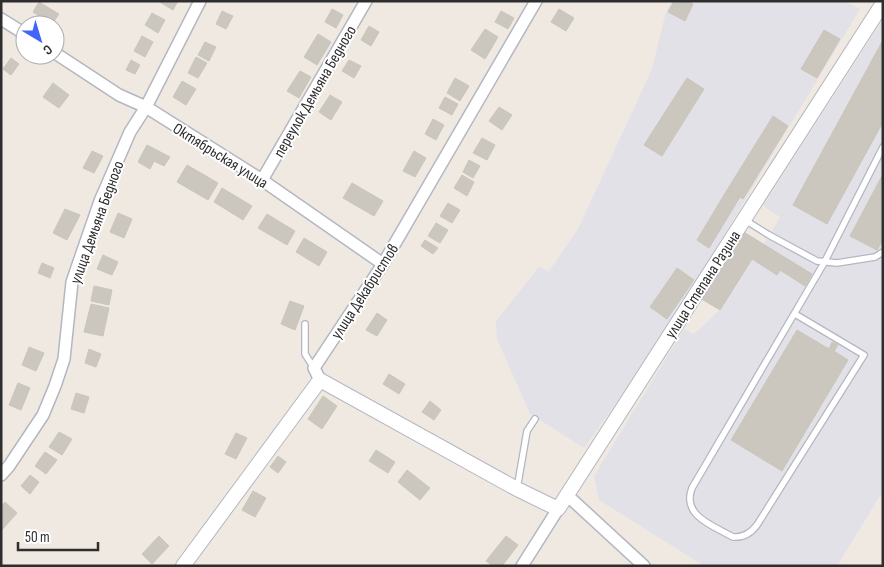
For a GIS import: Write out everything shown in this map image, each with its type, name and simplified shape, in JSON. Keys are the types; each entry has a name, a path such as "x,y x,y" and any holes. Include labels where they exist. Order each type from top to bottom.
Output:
{"street":[{"name":"улица Демьяна Бедного","path":"1,475 9,466 42,415 55,386 64,359 72,282 100,201 130,132 146,107 200,1"},
{"name":"переулок Демьяна Бедного","path":"262,180 366,1"},
{"name":"улица Декабристов","path":"183,566 317,374 384,264 536,1"},
{"name":"улица Степана Разина","path":"522,566 883,3"},
{"path":"1,19 15,28"},
{"name":"Октябрьская улица","path":"65,60 120,95 146,107 262,180 384,264"},
{"path":"317,374 517,488 558,509"},
{"path":"568,496 644,566"}],"lane":[{"path":"795,314 864,355 752,532 740,538 733,537 698,517 690,504 689,497 824,262 883,147"},
{"path":"744,219 807,257 824,262 837,263 864,260 875,257 883,252"},
{"path":"305,324 305,354 317,374"},
{"path":"517,488 527,431 535,419"}],"shaded area":[{"path":"672,1 845,1 860,9 659,343 584,448 530,414 497,339 496,321 539,267 549,271 578,229 652,69 666,12"},
{"path":"883,19 883,491 837,566 704,566 599,500 594,476 684,329 694,334 720,310 700,298 742,231 764,244 780,217 763,206"}],"building":[{"path":"158,1 178,1 173,10"},
{"path":"674,1 687,1 693,4 685,21 668,12"},
{"path":"39,2 59,14 38,15 33,12"},
{"path":"332,9 343,15 336,28 325,22"},
{"path":"559,9 574,18 566,31 551,22"},
{"path":"222,11 233,16 226,29 216,24"},
{"path":"501,11 514,18 508,29 495,22"},
{"path":"152,13 165,20 158,33 145,25"},
{"path":"369,26 379,32 371,46 361,40"},
{"path":"485,29 498,37 485,59 471,50"},
{"path":"824,30 840,39 817,78 801,69"},
{"path":"318,34 331,42 317,65 304,57"},
{"path":"142,36 153,42 145,57 134,51"},
{"path":"883,40 883,122 827,224 793,205"},
{"path":"205,42 216,47 209,61 198,55"},
{"path":"196,57 207,63 198,78 188,73"},
{"path":"11,58 15,61 15,65 18,65 11,75 3,69"},
{"path":"131,60 140,65 135,74 126,70"},
{"path":"349,60 361,66 354,78 342,71"},
{"path":"300,71 311,77 299,98 287,91"},
{"path":"455,78 469,86 460,101 447,93"},
{"path":"687,78 704,89 662,156 644,145"},
{"path":"182,81 196,89 186,105 173,97"},
{"path":"53,83 69,95 59,108 43,97"},
{"path":"330,95 342,102 331,120 319,112"},
{"path":"445,97 458,104 452,115 439,108"},
{"path":"499,107 512,115 502,130 489,121"},
{"path":"773,116 788,126 743,199 727,190"},
{"path":"433,119 444,125 436,140 425,134"},
{"path":"482,138 495,145 487,160 473,153"},
{"path":"147,145 170,157 164,166 154,161 150,169 138,162"},
{"path":"92,151 103,156 94,173 83,168"},
{"path":"414,151 426,158 415,177 403,171"},
{"path":"469,160 480,166 473,178 463,172"},
{"path":"187,165 218,183 208,200 177,182"},
{"path":"883,174 883,240 877,250 850,236"},
{"path":"462,175 474,182 467,196 454,188"},
{"path":"352,183 383,201 374,216 343,198"},
{"path":"222,188 252,206 243,220 214,202"},
{"path":"727,190 740,197 709,248 697,240"},
{"path":"448,203 460,210 452,223 440,216"},
{"path":"65,209 80,215 67,240 53,233"},
{"path":"118,213 132,219 124,238 110,232"},
{"path":"267,214 295,231 287,245 258,228"},
{"path":"436,223 448,230 440,243 428,236"},
{"path":"742,231 812,274 805,286 780,270 777,275 752,259 720,310 700,298"},
{"path":"304,238 327,252 319,266 296,252"},
{"path":"425,240 438,248 433,254 421,246"},
{"path":"103,255 118,262 112,275 97,269"},
{"path":"42,263 54,268 50,278 38,273"},
{"path":"677,268 694,280 667,319 650,307"},
{"path":"94,286 112,290 109,305 91,301"},
{"path":"290,301 304,306 295,330 281,324"},
{"path":"91,304 109,308 103,336 84,332"},
{"path":"377,313 387,320 377,336 366,330"},
{"path":"797,330 829,349 832,342 838,345 834,351 848,360 782,471 731,440"},
{"path":"29,347 44,353 36,371 22,365"},
{"path":"89,349 101,354 96,367 85,363"},
{"path":"389,374 405,384 399,394 383,384"},
{"path":"18,383 30,388 21,410 9,405"},
{"path":"76,393 89,397 84,413 71,409"},
{"path":"323,396 337,406 322,429 308,419"},
{"path":"430,401 441,410 434,420 422,412"},
{"path":"59,432 72,439 62,455 49,447"},
{"path":"236,433 247,438 236,459 225,454"},
{"path":"376,450 395,462 388,473 369,461"},
{"path":"45,452 57,460 46,474 35,466"},
{"path":"278,456 286,462 278,473 270,467"},
{"path":"407,470 430,488 420,500 398,482"},
{"path":"30,475 39,482 30,494 21,486"},
{"path":"253,491 266,498 255,517 242,510"},
{"path":"5,502 17,513 1,531 1,507"},
{"path":"159,536 169,546 152,564 142,554"},
{"path":"506,536 518,545 502,566 493,566 486,561"}]}
